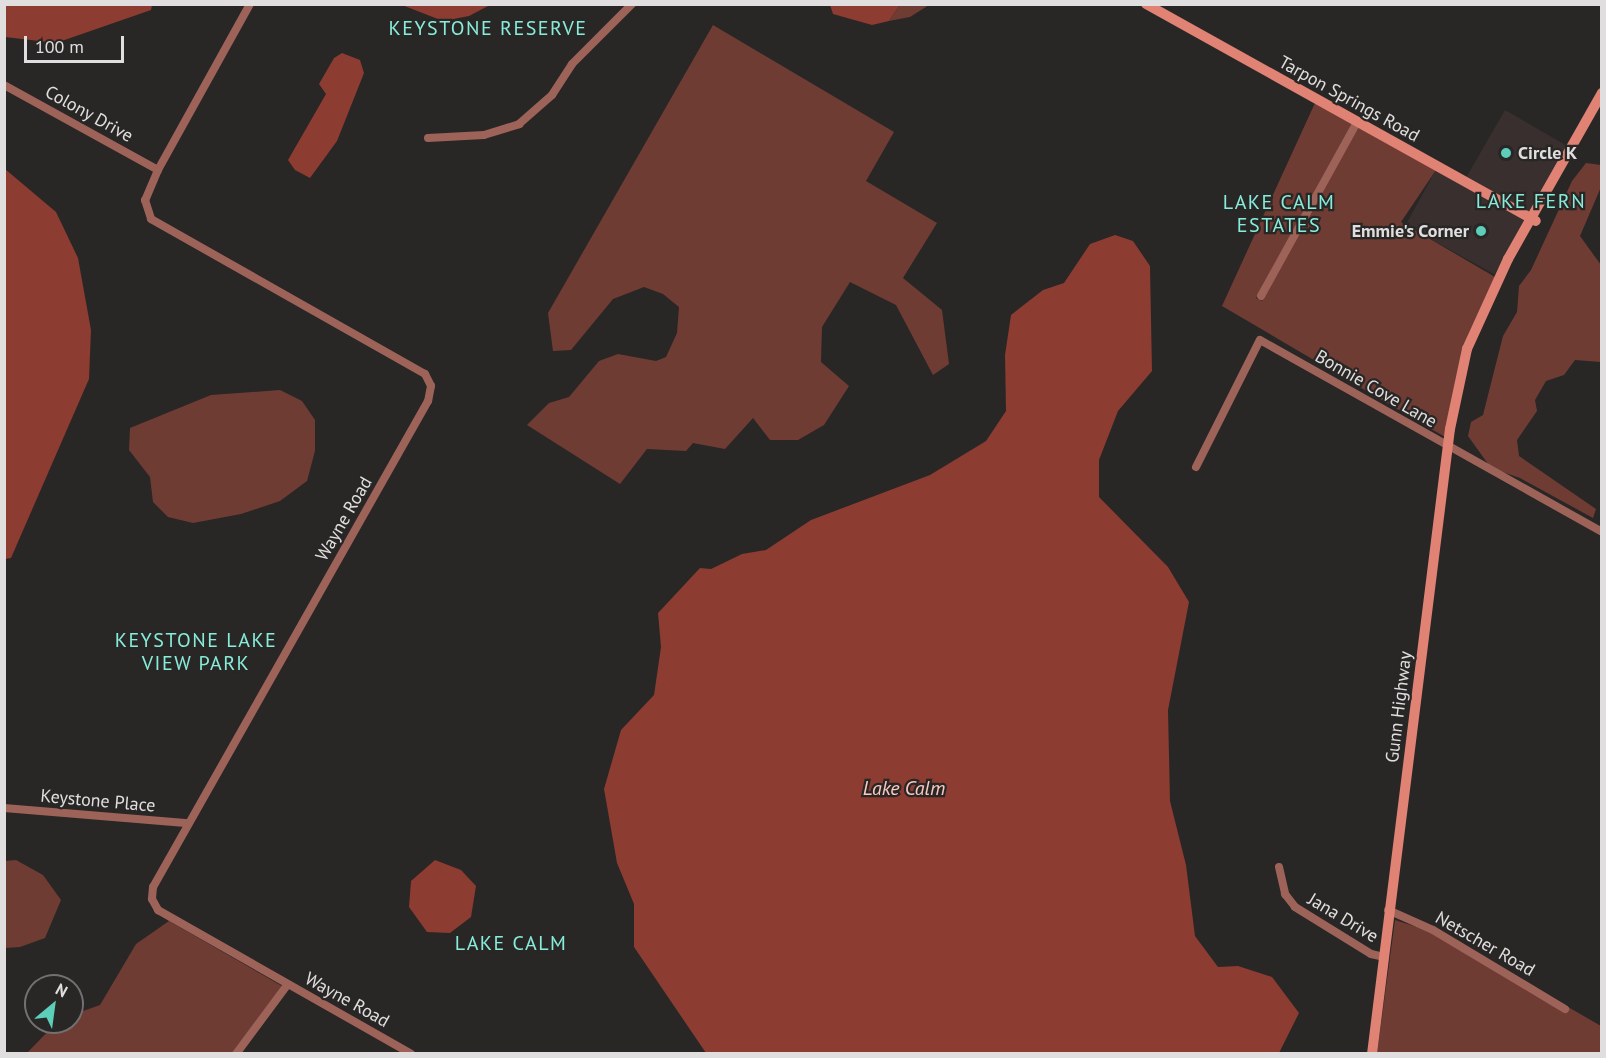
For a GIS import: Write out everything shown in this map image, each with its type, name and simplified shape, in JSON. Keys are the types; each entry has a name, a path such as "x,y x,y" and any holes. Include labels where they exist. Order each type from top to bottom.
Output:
{"main road":[{"name":"Tarpon Springs Road","path":"1146,4 1533,220"},
{"name":"Gunn Highway","path":"1372,1053 1388,910 1448,448 1464,366 1533,220 1602,93"}],"street":[{"name":"Wayne Road","path":"250,4 158,170 145,200 151,219 425,374 431,386 428,401 153,887 158,910 411,1053"},
{"path":"428,138 484,135 519,124 552,95 572,64 632,4"},
{"name":"Colony Drive","path":"4,85 158,170"},
{"path":"1261,296 1357,122"},
{"name":"Bonnie Cove Lane","path":"1196,467 1260,340 1448,448 1493,469 1602,532"},
{"name":"Keystone Place","path":"4,808 188,823"},
{"name":"Jana Drive","path":"1278,867 1285,894 1295,907 1371,954 1384,957"},
{"name":"Netscher Road","path":"1388,910 1432,930 1565,1009"},
{"path":"236,1053 288,984"}],"shaded area":[{"path":"900,5 929,5 910,17 889,21"},
{"path":"713,25 894,132 866,181 937,223 903,278 942,310 949,364 933,375 896,305 850,282 822,327 821,362 849,386 824,425 798,440 770,440 753,418 725,449 693,443 686,451 647,449 620,484 527,425 549,403 569,397 599,361 618,354 656,361 666,357 677,333 679,307 663,294 644,287 613,299 571,350 553,351 548,313"},
{"path":"1315,103 1352,123 1256,298 1262,301 1358,127 1436,170 1401,222 1495,277 1469,333 1445,437 1222,306"},
{"path":"1505,110 1567,146 1529,213 1466,177"},
{"path":"1586,163 1601,165 1601,187 1580,236 1601,265 1601,362 1575,360 1564,375 1546,381 1535,400 1537,411 1517,440 1519,456 1596,509 1593,518 1520,478 1491,468 1468,436 1471,422 1483,415 1503,336 1517,312 1519,286 1531,270 1572,181"},
{"path":"1436,170 1525,219 1495,275 1405,225"},
{"path":"280,390 302,401 315,420 315,451 307,481 280,501 241,514 193,523 168,517 153,502 150,477 129,450 130,428 211,395"},
{"path":"16,860 43,875 61,900 45,938 20,947 5,948 5,861"},
{"path":"1395,920 1445,936 1601,1026 1601,1053 1377,1054"},
{"path":"169,921 282,986 232,1053 26,1054 45,1034 84,1034 84,1011 100,1005 136,944"}],"water":[{"path":"5,4 152,5 151,10 56,43 5,37"},
{"path":"830,4 900,5 889,21 872,25 833,14"},
{"path":"402,5 490,5 469,16 443,21"},
{"path":"342,53 360,60 364,73 337,141 310,178 295,170 288,160 326,94 319,84 334,58"},
{"path":"5,169 56,212 78,258 91,330 89,379 11,558 5,559"},
{"name":"Lake Calm","path":"1115,235 1133,241 1150,266 1152,371 1118,411 1099,460 1099,497 1168,567 1189,602 1168,710 1170,801 1186,865 1195,936 1218,967 1238,966 1272,977 1299,1013 1279,1053 706,1053 634,947 634,904 617,863 604,789 621,730 654,695 661,647 658,613 700,568 711,569 742,554 766,550 811,520 930,475 986,441 1006,411 1005,355 1011,315 1043,290 1064,283 1090,244"},
{"path":"435,860 461,870 476,886 471,917 450,933 427,932 409,907 411,881"}],"place":[{"name":"Circle K","path":"1506,153"},
{"name":"Emmie's Corner","path":"1481,231"}],"district":[{"name":"KEYSTONE RESERVE","path":"488,28"},
{"name":"LAKE FERN","path":"1531,201"},
{"name":"LAKE CALM ESTATES","path":"1279,214"},
{"name":"KEYSTONE LAKE VIEW PARK","path":"196,652"},
{"name":"LAKE CALM","path":"511,943"}]}
